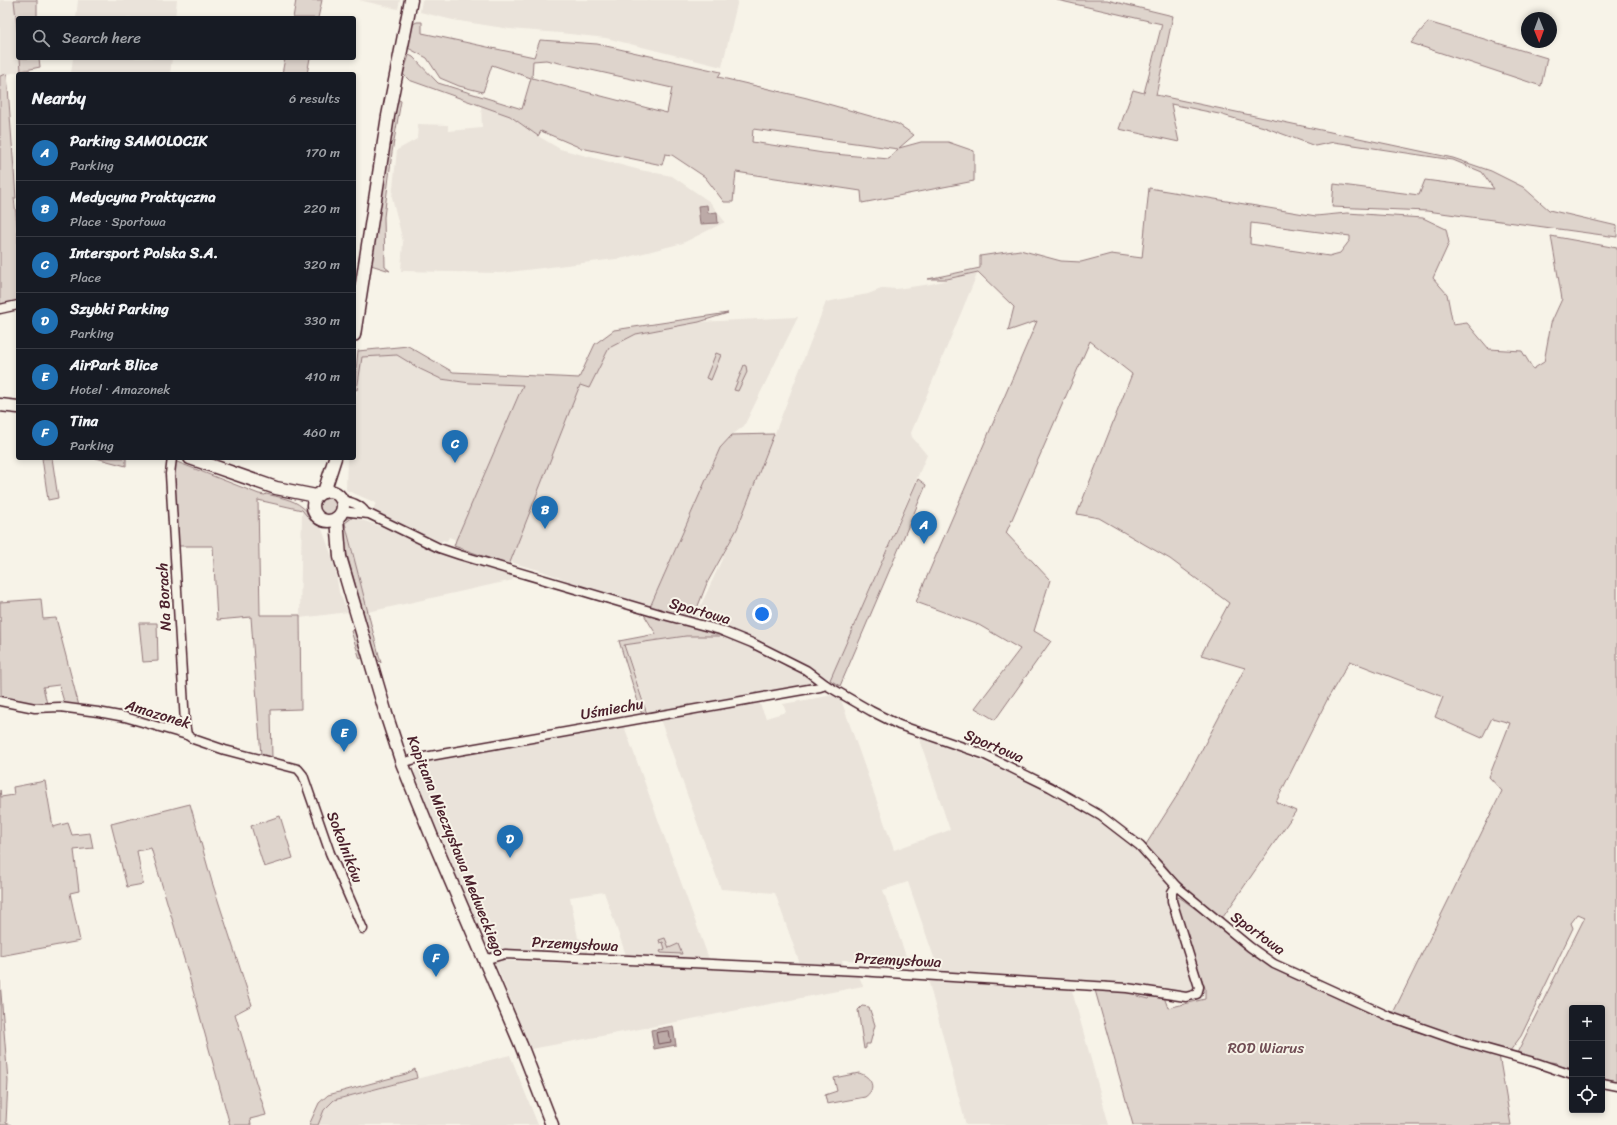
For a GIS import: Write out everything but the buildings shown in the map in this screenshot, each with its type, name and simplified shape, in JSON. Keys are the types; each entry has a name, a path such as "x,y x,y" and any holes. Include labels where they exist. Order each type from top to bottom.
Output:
{"main road":[{"path":"356,306 358,277 411,0"},
{"path":"0,405 16,407"},
{"path":"196,460 329,505 335,460"},
{"name":"Kapitana Mieczysława Medweckiego","path":"329,505 339,551 402,763 522,1049 552,1125"}],"street":[{"path":"0,309 16,305"},
{"name":"Na Borach","path":"172,460 170,474 185,723 187,735"},
{"name":"Sportowa","path":"329,505 354,503 362,508 366,513"},
{"name":"Sportowa","path":"329,505 366,513 439,548 460,556 720,630 752,643 806,670 871,712 899,725 983,754 1077,802 1106,819 1140,846 1176,886 1250,947 1274,964 1388,1016 1417,1027 1462,1042 1537,1063 1569,1075"},
{"name":"Uśmiechu","path":"402,763 419,758 577,729 820,687 826,684"},
{"name":"Amazonek","path":"0,701 35,708 60,707 125,717 187,735 193,739 225,750 298,769 302,775"},
{"name":"Sokolników","path":"302,775 330,853 363,929"},
{"name":"Przemysłowa","path":"484,960 497,955 505,954 858,971 1127,988 1186,997 1197,994 1199,987 1172,901 1172,895 1176,886"},
{"path":"1605,1084 1617,1086"}],"shaded area":[{"path":"0,0 14,0 16,18 16,60 20,60 21,71 0,76"},
{"path":"78,0 177,0 175,16 76,16"},
{"path":"359,0 400,0 398,9"},
{"path":"422,0 738,0 722,67 606,38 510,29 453,20 420,12"},
{"path":"73,60 172,60 170,72 71,72"},
{"path":"481,105 510,116 538,136 560,149 640,170 672,176 710,202 725,222 683,243 624,258 501,273 401,271 403,242 392,197 397,150 417,139 418,124 448,125 448,131 482,128"},
{"path":"978,272 911,433 912,437 927,455 830,680 762,641 696,616 746,507 826,302 868,294 884,288 896,289 931,284"},
{"path":"798,317 744,426 732,435 720,448 650,607 593,590 539,570 510,562 580,385 589,387 609,348 636,334 699,322"},
{"path":"397,355 420,369 441,379 470,383 523,385 456,540 449,537 447,541 443,540 441,542 372,512 376,503 346,490 347,460 356,460 356,398 362,357"},
{"path":"302,510 311,521 322,529 335,565 339,592 348,612 300,618"},
{"path":"353,517 385,528 428,549 512,574 513,580 368,612 345,523"},
{"path":"686,636 729,636 761,652 773,661 784,666 788,664 809,676 811,685 648,713 624,645"},
{"path":"839,694 894,850 950,830 918,735 1049,789 1106,822 1140,848 1165,878 1196,981 1195,989 1191,993 1085,981 939,972 908,882 883,890 908,962 842,960 844,967 800,964 775,893 721,889 660,719 758,700 766,718 786,712 783,704"},
{"path":"624,726 709,959 627,958 604,892 570,897 578,938 587,942 587,955 487,951 415,779 415,771 421,761"},
{"path":"494,960 859,976 863,986 531,1049"},
{"path":"928,979 1071,987 1109,1125 966,1125"},
{"path":"510,1055 538,1125 318,1125 324,1110 334,1100"}],"green space":[{"path":"14,0 37,0 37,16 16,16 16,18"},
{"path":"296,0 322,0 318,16 293,16"},
{"path":"1057,0 1107,0 1173,16 1156,95 1453,158 1491,171 1523,187 1549,210 1617,226 1617,237 1427,211 1332,207 1334,184 1419,195 1425,180 1494,189 1482,172 1453,160 1334,142 1315,146 1264,127 1219,114 1171,104 1179,142 1119,129 1133,90 1144,93 1162,24"},
{"path":"422,22 422,33 534,57 540,40 597,44 721,72 718,77 807,98 898,124 914,135 899,148 921,142 948,142 974,151 974,181 862,203 861,191 736,172 733,202 724,202 705,177 672,155 665,154 662,165 581,148 541,131 538,136 510,116 409,80 403,74 409,55 413,57 438,83 522,109 531,78 492,65 483,92 459,86 440,78 427,58 408,48 413,24","holes":["546,60 672,88 667,113 532,78 533,61","753,129 898,149 889,159 823,153 752,142"]},
{"path":"1428,22 1547,58 1541,86 1411,43"},
{"path":"20,60 39,60 40,67 21,71"},
{"path":"285,60 310,60 307,72 282,72"},
{"path":"7,74 16,198 14,198 16,215 16,302 0,305 0,76"},
{"path":"397,99 401,101 392,152 384,217 385,267 390,271 371,265"},
{"path":"1149,188 1316,216 1347,213 1423,218 1446,229 1449,243 1433,278 1447,294 1453,325 1467,323 1489,349 1522,351 1533,369 1544,362 1551,323 1562,299 1551,236 1617,248 1617,1081 1605,1079 1605,1005 1569,1005 1569,1068 1517,1053 1585,917 1578,914 1571,923 1573,928 1521,1036 1510,1051 1486,1047 1392,1015 1502,791 1489,777 1510,723 1492,718 1482,738 1435,717 1443,697 1350,661 1328,698 1276,802 1296,811 1221,920 1182,887 1165,865 1145,846 1180,791 1245,668 1201,655 1229,603 1170,559 1099,518 1077,514 1132,374 1090,341 1006,533 1050,580 1034,631 1051,641 995,720 975,708 1020,649 979,625 916,602 1037,321 1008,331 1014,307 978,272 947,279 928,279 980,268 980,256 1020,250 1061,261 1081,262 1111,254 1142,258","holes":["1251,223 1350,236 1350,240 1340,253 1329,256 1250,244"]},
{"path":"728,313 699,322 636,334 609,348 589,388 580,385 509,565 454,546 523,385 470,383 441,379 420,369 397,355 362,357 357,390 356,370 358,351 408,346 453,372 579,378 595,344 614,330"},
{"path":"716,353 721,355 711,380 706,378"},
{"path":"744,365 746,366 747,372 738,391 734,390"},
{"path":"774,434 737,529 707,583 694,616 689,617 650,607 720,448 732,435"},
{"path":"42,460 52,460 58,498 48,500"},
{"path":"104,460 126,460 126,466"},
{"path":"177,462 259,494 266,494 294,502 308,513 311,521 302,510 258,500 260,615 300,615 301,709 271,710 272,759 261,756 251,617 217,620 213,546 178,546 173,467"},
{"path":"918,479 926,485 840,686 830,680"},
{"path":"327,496 335,499 338,507 335,515 327,518 319,515 316,507 319,499"},
{"path":"353,517 345,523 381,663 376,658 344,544 343,521"},
{"path":"41,599 43,619 56,618 79,706 65,705 59,685 43,687 47,704 36,704 1,698 0,602"},
{"path":"643,613 729,636 686,636 624,645 647,714 642,715 619,641 656,634"},
{"path":"139,623 157,623 158,661 143,662"},
{"path":"357,629 364,657 360,659 351,631"},
{"path":"45,781 53,827 68,823 72,835 90,833 93,848 74,850 79,891 70,893 80,941 0,956 0,790 1,797 14,795 13,787"},
{"path":"190,804 212,882 252,1005 235,1014 266,1115 250,1119 251,1125 230,1125 187,969 151,848 137,851 143,884 127,887 111,824"},
{"path":"280,816 293,858 264,867 251,826"},
{"name":"ROD Wiarus","path":"1179,897 1283,972 1303,982 1414,1031 1499,1055 1511,1125 1133,1125 1095,990 1137,993 1137,996 1149,999 1152,995 1160,998 1164,997 1168,1008 1205,999 1205,988 1175,905 1175,900"},
{"path":"665,938 669,948 678,944 682,954 661,953 660,951 665,949 663,942 660,943 659,940"},
{"path":"0,981 8,1081 6,1123 11,1125 0,1125"},
{"path":"862,1006 869,1007 875,1025 870,1044 866,1044 866,1048 864,1049 858,1010"},
{"path":"415,1069 417,1078 334,1100 324,1110 318,1125 309,1125 319,1103 328,1095 406,1074"},
{"path":"859,1073 870,1080 872,1087 869,1094 865,1097 827,1104 825,1095 837,1091 834,1078"}],"water":[{"path":"707,205 708,213 717,212 718,223 700,224 698,206"},
{"path":"673,1026 676,1045 654,1049 651,1030"}],"place":[{"name":"Intersport Polska S.A.","path":"455,463"},
{"name":"Medycyna Praktyczna","path":"545,529"},
{"name":"Parking SAMOLOCIK","path":"924,544"},
{"name":"AirPark Blice","path":"344,752"},
{"name":"Szybki Parking","path":"510,858"},
{"name":"Tina","path":"436,977"}]}
